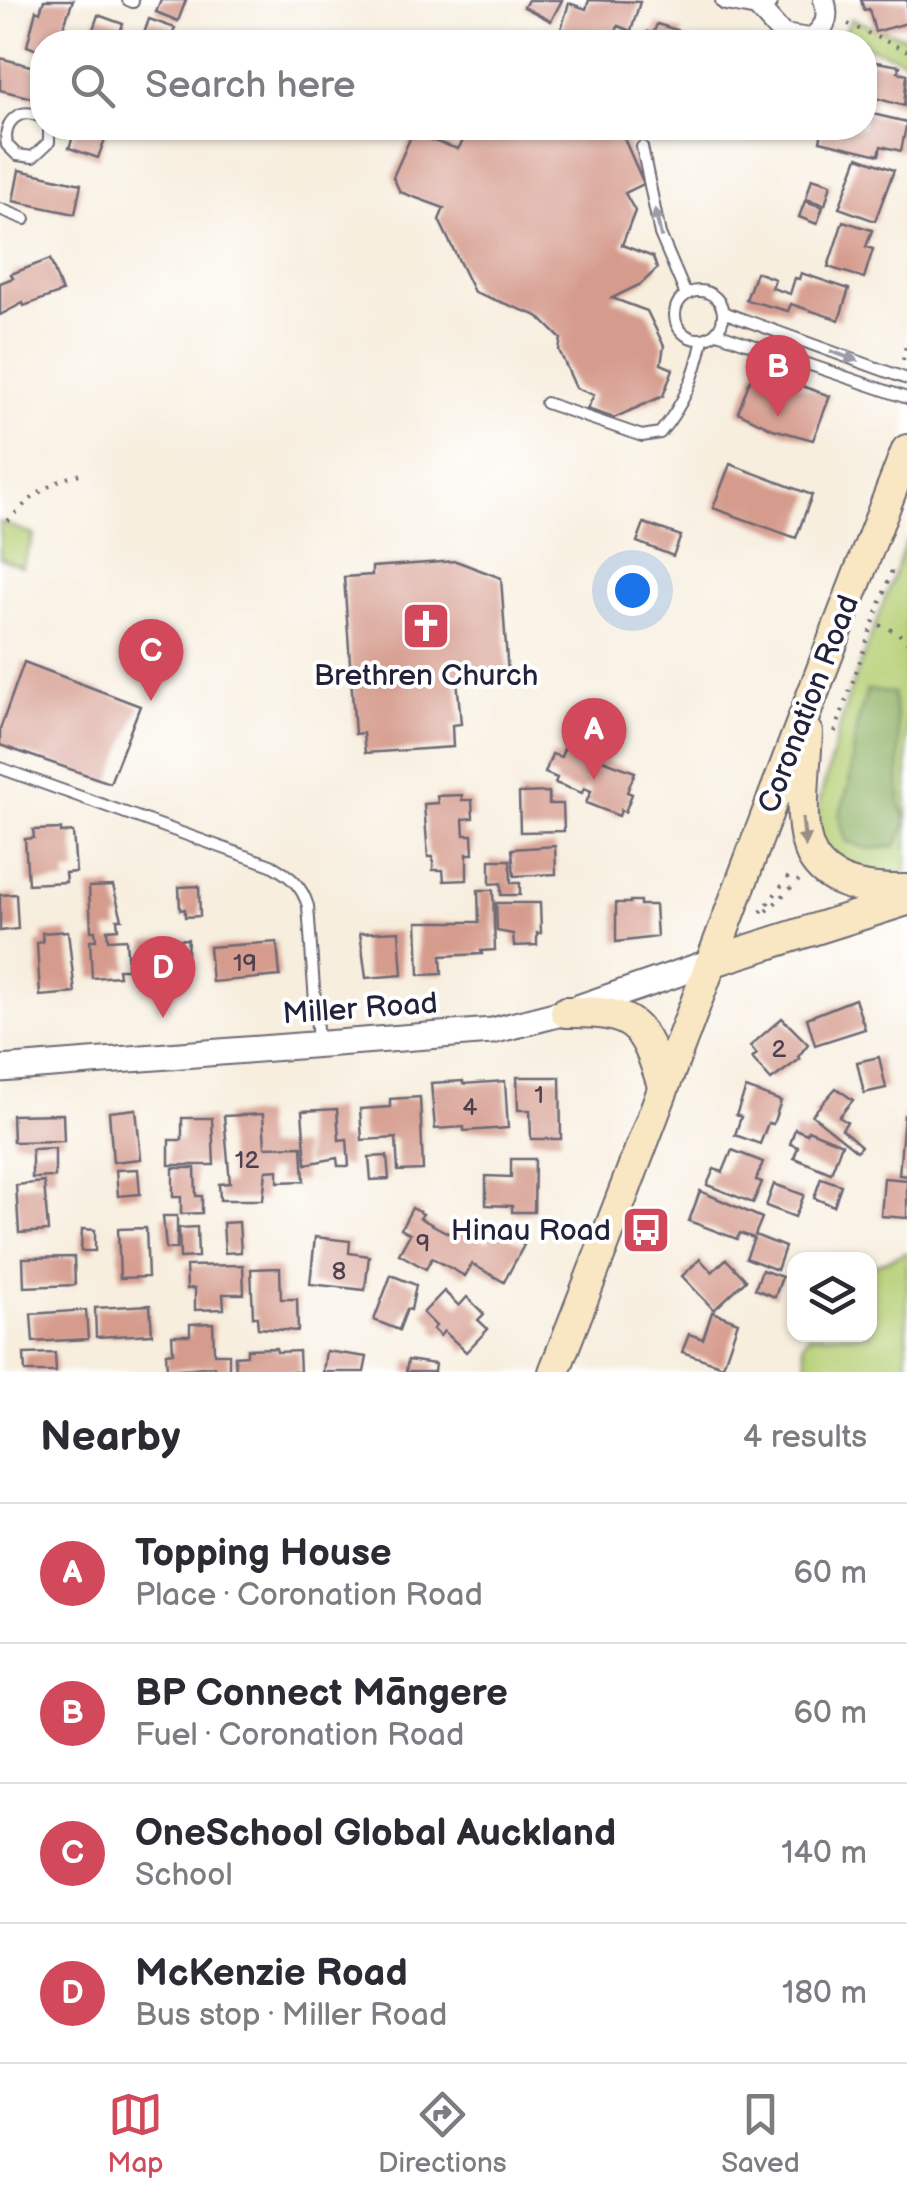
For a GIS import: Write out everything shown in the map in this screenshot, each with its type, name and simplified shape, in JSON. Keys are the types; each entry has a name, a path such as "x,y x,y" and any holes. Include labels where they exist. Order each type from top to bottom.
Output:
{"main road":[{"name":"Coronation Road","path":"554,1372 907,450"},
{"path":"810,700 802,821 808,854 828,874 864,885 907,890"},
{"path":"714,961 907,900"},
{"path":"566,1012 602,1012 630,1019 651,1047 663,1086"}],"street":[{"path":"726,0 763,3 779,30"},
{"name":"Miller Road","path":"0,1069 492,1031 566,1012 714,961"}],"lane":[{"path":"30,113 4,121 11,151 25,158 33,157 46,149 49,140"},
{"path":"642,147 660,234 686,295"},
{"path":"0,209 25,219"},
{"path":"724,312 716,333 703,340 687,337 676,324 676,308 686,295 698,291 711,294 724,312 907,379"},
{"path":"716,333 907,398"},
{"path":"546,403 642,436 660,433 680,408 696,375 703,340"},
{"path":"0,768 270,865 291,877 303,890 308,906 318,1044"}],"path":[{"path":"825,8 867,30"},
{"path":"877,35 907,51"},
{"path":"8,520 52,484 81,474"},
{"name":"Coronation Road","path":"832,741 894,561"},
{"path":"880,625 898,632 907,642"},
{"path":"802,860 764,909 806,873"}],"green space":[{"path":"851,19 907,38 907,61 877,50 877,30 846,30"},
{"path":"0,522 34,535 22,567 0,558"},
{"path":"907,540 907,872 847,871 826,856 815,832 821,796 849,694"},
{"path":"867,690 893,693 899,738 900,801 907,823 895,847 868,849 846,841 839,816"},
{"path":"907,1252 907,1372 809,1372 804,1342 877,1342 877,1264"}],"building":[{"path":"44,0 73,0 62,30 31,30 36,10 40,12"},
{"path":"161,0 186,0 178,21 156,12"},
{"path":"528,0 562,0 551,21 524,7"},
{"path":"589,0 640,2 631,30 618,26 617,30 561,29 569,3 586,9"},
{"path":"861,0 907,0 907,23 877,31 869,9 864,10"},
{"path":"98,15 123,24 121,30 93,30"},
{"path":"149,19 175,28 174,30 145,30"},
{"path":"657,24 676,30 655,30"},
{"path":"0,58 30,66 30,98 0,90"},
{"path":"877,62 900,66 898,72 907,74 904,106 877,98"},
{"path":"877,115 907,122 901,151 881,146 879,155 820,141 877,140"},
{"path":"72,140 105,140 98,158 69,148"},
{"path":"409,140 430,140 458,149 463,140 625,140 644,184 625,193 635,211 622,245 653,257 657,269 641,284 612,298 647,311 664,346 661,364 673,369 663,396 614,418 587,409 594,395 576,388 559,350 561,339 538,316 474,292 439,220 444,208 400,192 393,177"},
{"path":"858,157 894,170 875,221 839,208"},
{"path":"19,170 81,184 75,214 13,201"},
{"path":"812,178 831,184 825,205 806,199"},
{"path":"805,201 823,207 817,224 799,217"},
{"path":"843,221 872,230 866,247 873,249 864,278 828,267"},
{"path":"50,259 62,292 24,306 23,303 0,315 0,283 13,278 11,274"},
{"path":"756,272 775,279 772,288 790,294 801,273 849,289 839,320 791,304 788,311 746,300"},
{"path":"754,369 830,396 813,440 773,429 738,412"},
{"path":"730,464 812,495 796,538 713,508"},
{"path":"644,523 681,536 673,556 637,542"},
{"name":"Brethren Church","path":"456,561 501,578 508,675 457,679 461,724 452,725 453,747 365,753 363,733 355,734 344,577 372,575 372,567"},
{"path":"24,662 140,706 110,783 0,745 0,729"},
{"path":"567,741 596,752 594,757 635,772 625,812 621,810 619,816 586,803 591,791 584,788 582,793 555,783 557,778 545,773 552,754 561,757"},
{"path":"549,792 549,804 563,804 564,831 520,832 519,793"},
{"path":"462,795 462,800 472,800 473,818 463,819 464,835 472,835 473,854 467,854 467,880 444,881 443,870 433,870 433,857 428,857 424,804 438,803 437,796"},
{"path":"61,829 61,833 73,832 76,872 65,873 66,882 28,884 25,839 34,838 33,830"},
{"path":"555,846 556,874 514,876 512,849"},
{"path":"490,860 510,860 511,883 520,883 520,895 501,895 501,883 490,884"},
{"path":"113,886 122,919 117,919 118,929 107,930 108,940 126,939 128,969 118,969 119,976 92,978 90,940 96,940 95,931 91,931 89,887"},
{"path":"199,886 200,916 185,917 185,909 180,910 179,887"},
{"path":"478,890 493,890 495,950 441,956 442,974 419,975 417,922 479,922"},
{"path":"16,894 18,929 0,931 0,895"},
{"path":"496,903 540,903 541,933 537,933 537,945 514,946 513,934 497,931"},
{"path":"616,903 655,905 657,937 616,942"},
{"path":"68,931 75,993 40,996 37,943 43,942 42,933"},
{"path":"399,931 402,975 366,978 360,933"},
{"path":"188,939 186,969 167,970 168,981 147,982 145,941"},
{"path":"277,942 280,976 212,982 209,947"},
{"path":"855,999 865,1029 815,1045 807,1018"},
{"path":"782,1018 808,1044 800,1059 771,1080 752,1058 757,1054 750,1046"},
{"path":"879,1057 886,1088 864,1093 857,1062"},
{"path":"517,1077 560,1077 561,1139 531,1139 530,1110 518,1110"},
{"path":"505,1081 508,1128 435,1129 431,1083"},
{"path":"746,1088 781,1101 760,1144 735,1135 741,1117 736,1115"},
{"path":"836,1088 853,1100 839,1117 847,1122 842,1129 861,1146 857,1151 812,1115"},
{"path":"420,1097 423,1170 398,1171 396,1138 362,1140 360,1109 390,1107 390,1099"},
{"path":"136,1109 141,1159 113,1162 109,1112"},
{"path":"337,1109 339,1140 347,1139 349,1166 338,1166 337,1158 306,1164 302,1111"},
{"path":"63,1114 64,1141 13,1142 12,1115"},
{"path":"263,1114 265,1147 302,1146 304,1181 278,1182 278,1170 266,1171 263,1200 220,1200 219,1184 230,1183 224,1116"},
{"path":"907,1115 907,1176 899,1175"},
{"path":"182,1118 212,1118 214,1165 169,1165 169,1140 182,1140"},
{"path":"795,1129 842,1144 831,1173 794,1158 798,1147 790,1144"},
{"path":"55,1148 55,1177 32,1178 32,1149"},
{"path":"732,1150 763,1162 756,1180 762,1182 753,1203 707,1185 714,1169 723,1172"},
{"path":"387,1156 389,1179 371,1180 369,1157"},
{"path":"511,1159 535,1159 534,1212 512,1212 512,1206 486,1205 486,1176 511,1177"},
{"path":"173,1168 195,1168 196,1196 202,1196 202,1213 181,1214 181,1197 173,1197"},
{"path":"138,1169 140,1194 118,1196 116,1170"},
{"path":"821,1178 841,1185 834,1206 814,1198"},
{"path":"884,1178 907,1180 907,1218 881,1216"},
{"path":"44,1182 48,1231 19,1233 16,1185"},
{"path":"774,1184 804,1195 795,1217 766,1206"},
{"path":"700,1191 762,1218 755,1235 785,1247 777,1270 746,1258 754,1238 740,1233 737,1239 689,1221"},
{"path":"412,1208 423,1214 420,1218 450,1234 455,1224 488,1242 495,1229 524,1245 504,1282 472,1264 465,1276 432,1258 426,1269 399,1254 410,1234 401,1229"},
{"path":"163,1216 177,1216 177,1249 166,1249"},
{"path":"239,1222 241,1252 225,1253 223,1223"},
{"path":"197,1227 198,1257 180,1258 179,1228"},
{"path":"146,1228 148,1277 120,1278 118,1229"},
{"path":"82,1229 95,1230 95,1251 81,1251"},
{"path":"315,1237 350,1241 349,1253 369,1256 365,1290 310,1284"},
{"path":"74,1257 75,1285 24,1287 23,1258"},
{"path":"700,1259 712,1272 726,1259 746,1280 714,1310 682,1276"},
{"path":"243,1265 244,1294 223,1294 224,1309 195,1310 195,1288 187,1289 186,1266"},
{"path":"280,1268 281,1299 297,1299 298,1331 258,1328 257,1317 253,1317 251,1269"},
{"path":"762,1270 782,1277 775,1297 755,1289"},
{"path":"391,1275 416,1285 411,1310 407,1309 399,1330 374,1320"},
{"path":"444,1291 459,1306 467,1297 484,1314 478,1320 488,1329 466,1352 444,1331 440,1336 423,1313"},
{"path":"150,1305 152,1334 96,1337 95,1308"},
{"path":"86,1310 88,1339 33,1342 31,1314"},
{"path":"712,1312 738,1322 723,1366 682,1352 689,1334 703,1339"},
{"path":"213,1323 214,1354 229,1354 229,1372 214,1372 214,1366 167,1370 166,1353 173,1352 172,1335 190,1335 190,1324"},
{"path":"276,1348 277,1352 299,1351 300,1372 236,1372 235,1356 247,1355 247,1349"},
{"path":"326,1351 367,1357 364,1372 323,1372"},
{"path":"55,1353 56,1372 25,1372 24,1354"},
{"path":"408,1360 435,1364 434,1372 406,1372"}],"place":[{"name":"BP Connect Māngere","path":"778,417"},
{"name":"Brethren Church","path":"426,626"},
{"name":"OneSchool Global Auckland","path":"151,701"},
{"name":"Topping House","path":"594,780"},
{"name":"McKenzie Road","path":"163,1018"},
{"name":"Hinau Road","path":"646,1230"}]}
